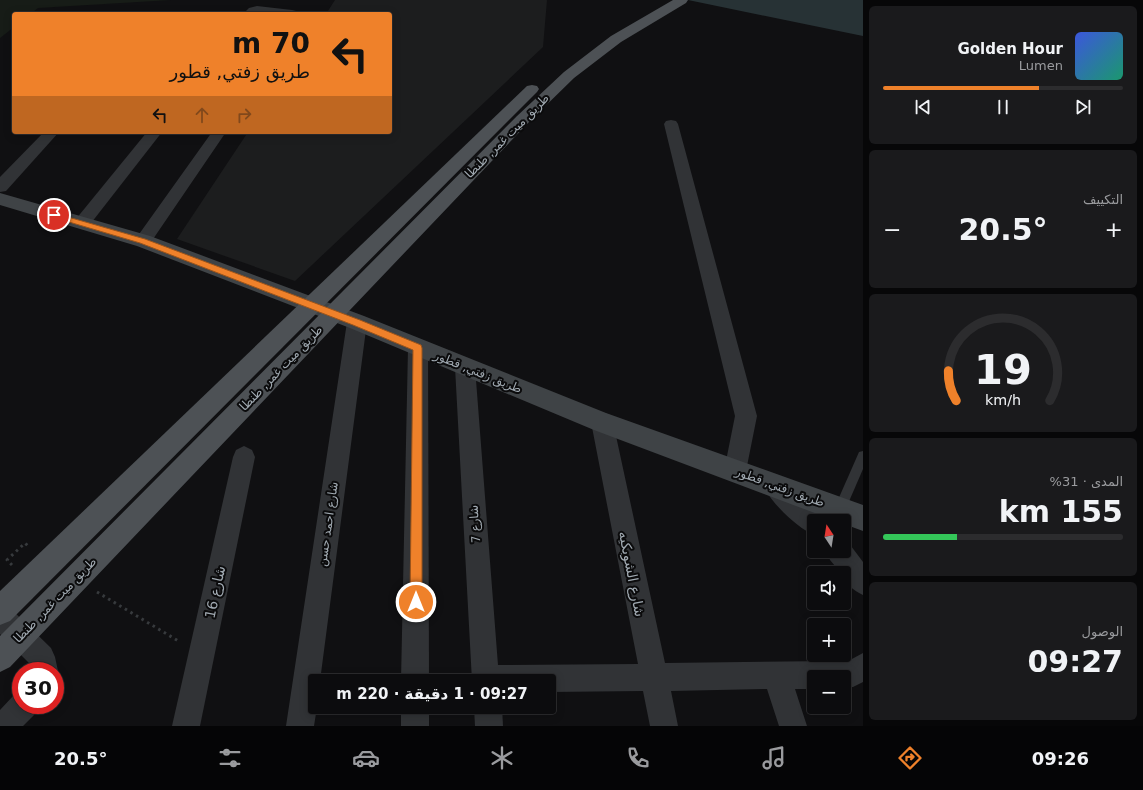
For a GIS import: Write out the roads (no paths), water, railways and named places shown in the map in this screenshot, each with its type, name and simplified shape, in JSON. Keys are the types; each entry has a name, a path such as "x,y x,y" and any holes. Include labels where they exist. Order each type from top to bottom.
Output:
{"main road":[{"name":"طريق ميت غمر, طنطا","path":"0,612 553,69 600,34 659,0"},
{"name":"طريق ميت غمر, طنطا","path":"0,656 522,119 569,75 616,39 682,0"},
{"name":"طريق زفتي, قطور","path":"0,199 142,241 356,322 602,422 863,518"}],"street":[{"path":"252,12 254,10 273,12"},
{"path":"671,124 746,416 735,471"},
{"path":"0,187 50,134"},
{"path":"82,223 153,134"},
{"path":"142,241 218,134"},
{"name":"شارع احمد حسن","path":"300,726 356,322"},
{"path":"415,674 418,348"},
{"name":"شارع 7","path":"465,367 486,674"},
{"name":"شارع الشوبكيه","path":"602,422 664,726"},
{"name":"شارع 16","path":"186,726 244,457"},
{"path":"771,484 807,517"},
{"path":"844,558 863,582"},
{"path":"0,616 42,658 43,662"},
{"path":"556,679 833,675 853,673 863,667"},
{"path":"776,676 793,726"},
{"path":"4,726 15,714"},
{"path":"415,714 415,726"},
{"path":"488,714 489,726"}],"lane":[{"path":"840,509 863,456"}]}
